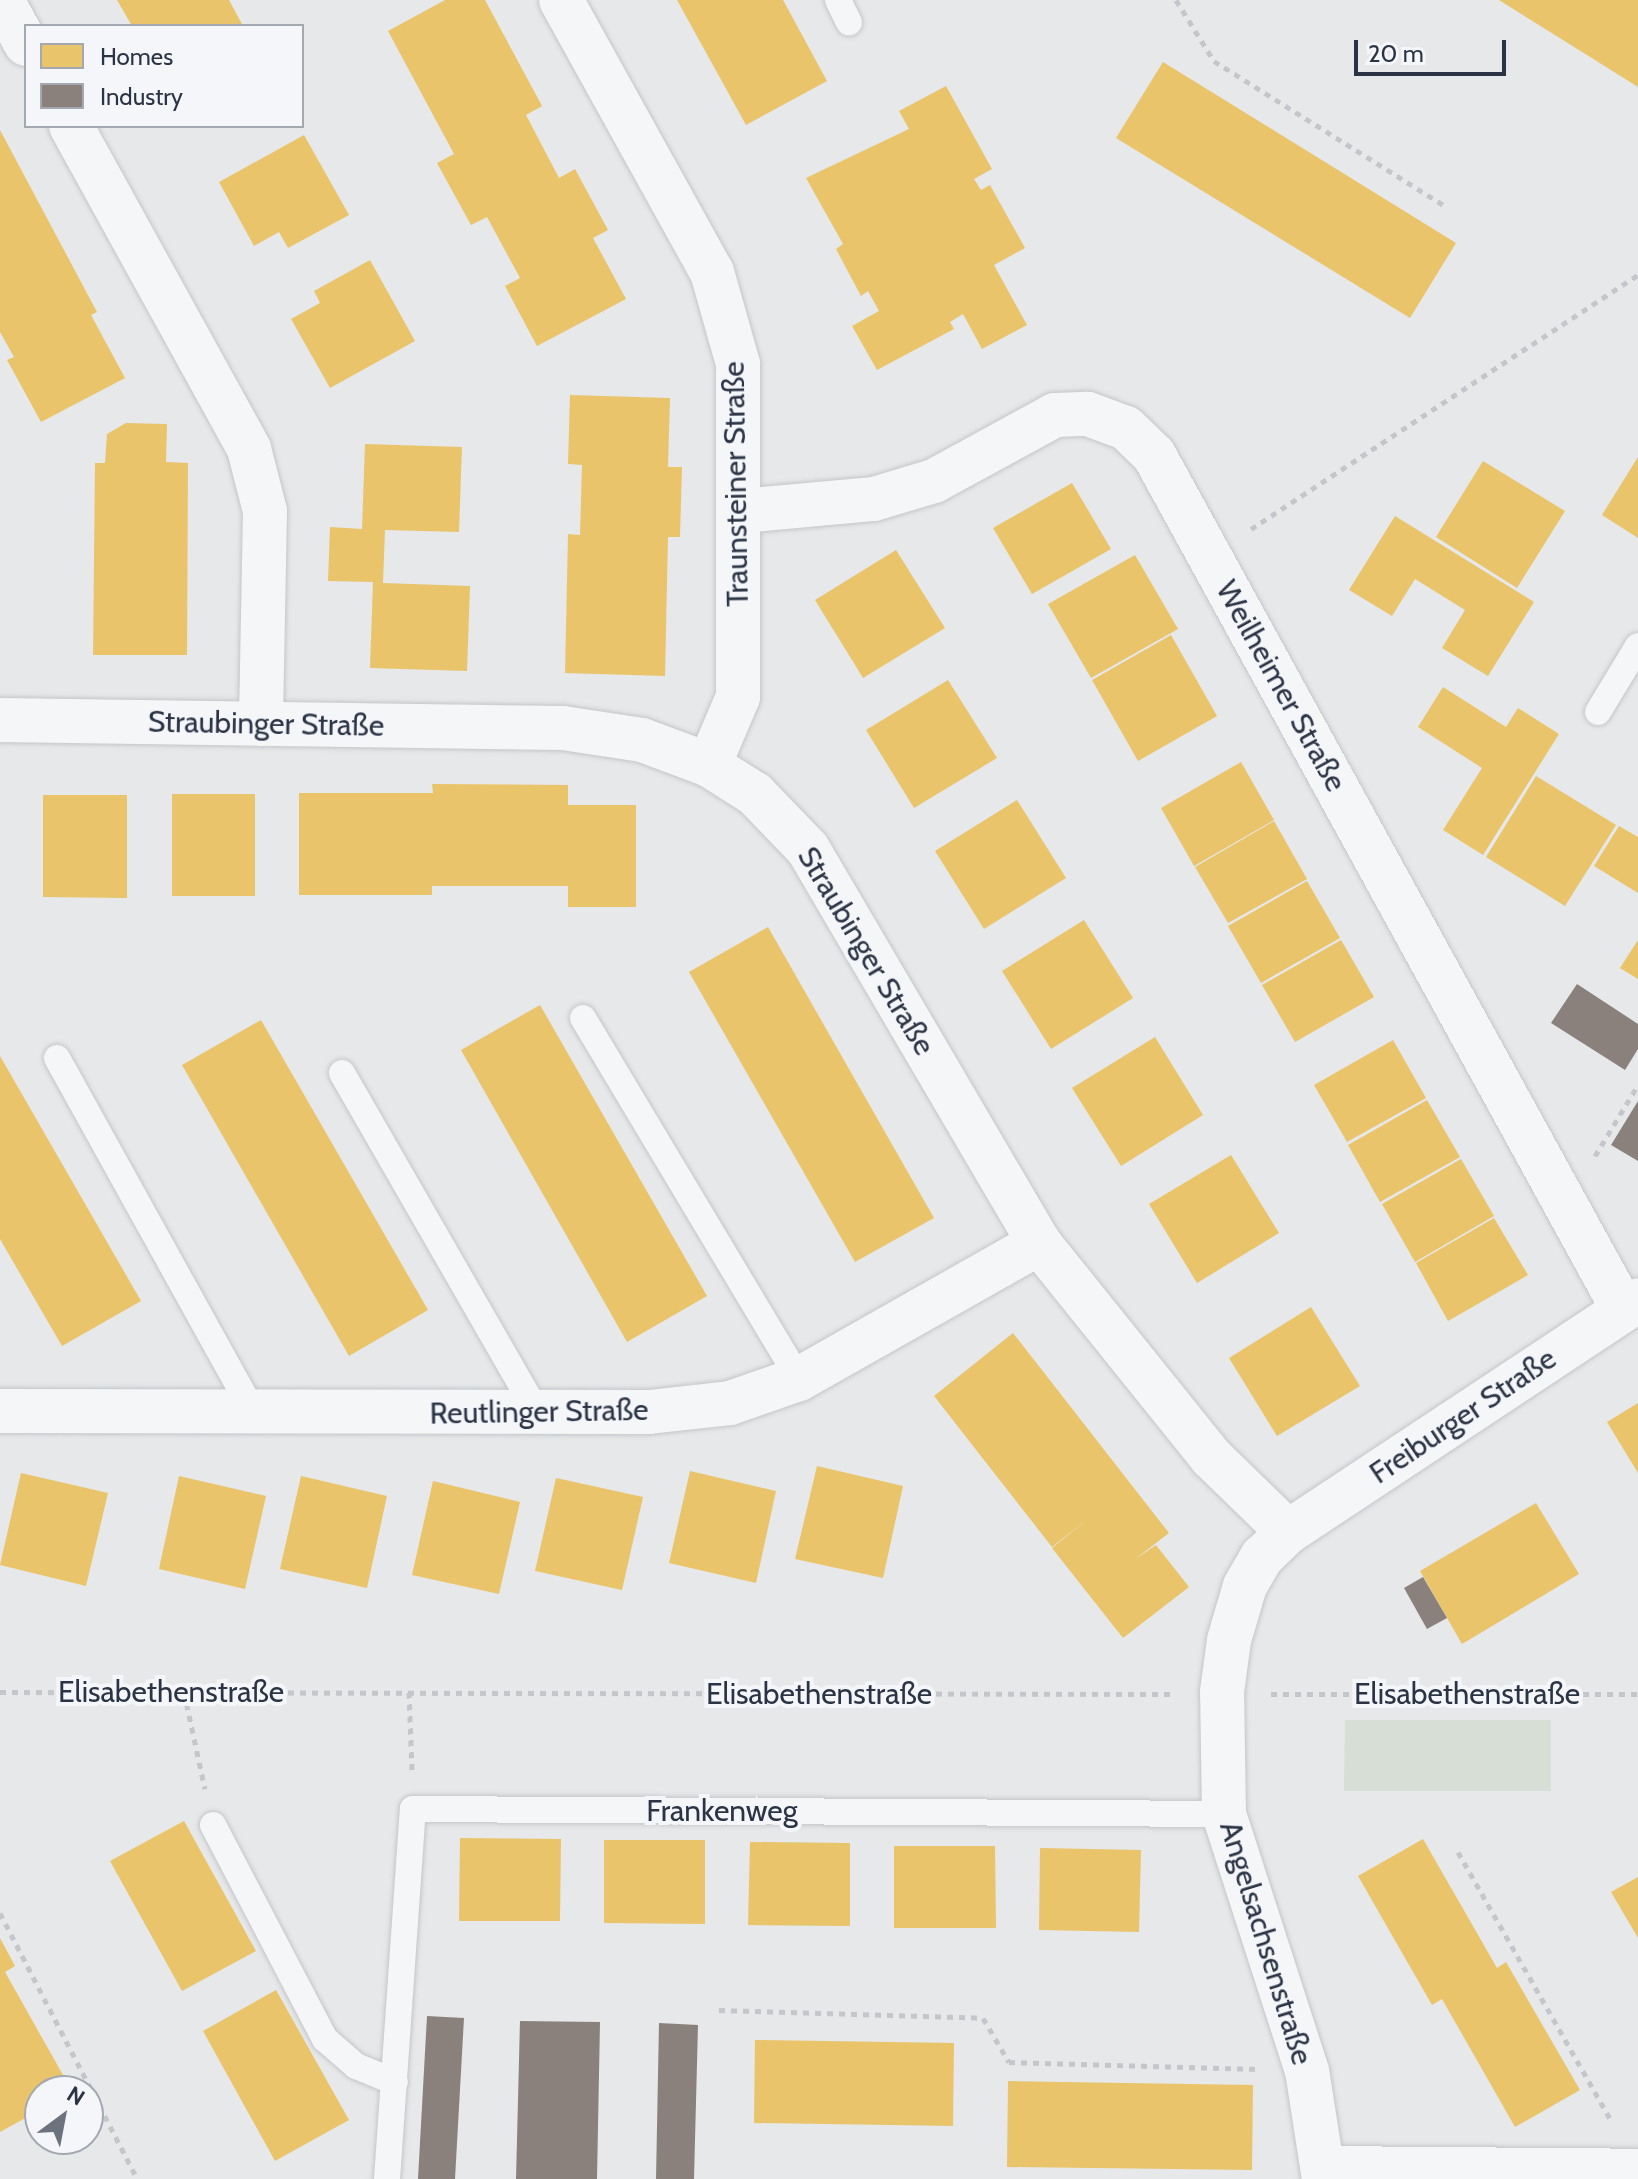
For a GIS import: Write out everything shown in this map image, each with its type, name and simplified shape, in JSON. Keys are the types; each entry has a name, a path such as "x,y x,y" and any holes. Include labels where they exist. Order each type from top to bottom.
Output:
{"street":[{"path":"2,0 24,40"},
{"name":"Traunsteiner Straße","path":"561,0 712,272 738,364 741,511 738,697 709,765"},
{"path":"72,128 249,449 265,511 261,724"},
{"name":"Weilheimer Straße","path":"741,511 874,499 934,481 1055,415 1088,414 1126,428 1154,455 1566,1205 1631,1304"},
{"name":"Straubinger Straße","path":"0,720 563,728 642,740 709,765 755,794 808,849 1039,1243 1211,1457 1288,1532"},
{"name":"Reutlinger Straße","path":"0,1411 538,1414 649,1412 730,1403 799,1379 1039,1243"},
{"name":"Freiburger Straße","path":"1288,1532 1631,1304"},
{"name":"Angelsachsenstraße","path":"1288,1532 1262,1557 1245,1586 1229,1640 1222,1692 1224,1814 1307,2071 1323,2173"},
{"path":"1323,2173 1638,2171"}],"lane":[{"path":"1598,712 1638,646"},
{"path":"583,1018 799,1379"},
{"path":"57,1058 254,1413"},
{"path":"342,1073 538,1414"},
{"path":"387,2179 413,1809"},
{"name":"Frankenweg","path":"413,1809 1224,1814"},
{"path":"213,1825 325,2039 356,2066 395,2082"}],"path":[{"path":"1176,0 1214,61 1445,206"},
{"path":"1210,556 1638,275"},
{"path":"1566,1205 1638,1085"},
{"name":"Elisabethenstraße","path":"0,1692 1638,1694"},
{"path":"184,1692 213,1825"},
{"path":"409,1692 413,1809"},
{"path":"1458,1852 1615,2127"},
{"path":"0,1913 137,2179"},
{"path":"719,2010 983,2018 1009,2062 1307,2071"}],"shaded area":[{"path":"1345,1720 1551,1720 1551,1791 1344,1791"}],"building: Homes":[{"path":"117,0 229,0 242,24 131,24"},
{"path":"445,0 485,0 542,106 526,115 559,178 575,169 608,230 593,238 626,299 537,346 505,286 520,278 487,217 471,225 437,163 454,154 388,31"},
{"path":"677,0 783,0 827,81 746,125"},
{"path":"1499,0 1638,0 1638,87 1595,60"},
{"path":"1163,62 1456,243 1410,318 1116,138"},
{"path":"946,86 992,169 974,179 981,190 990,185 1025,248 994,265 1027,325 982,349 963,314 950,322 954,329 877,370 852,326 879,311 868,291 861,296 836,249 843,244 806,178 909,129 899,111"},
{"path":"0,130 97,312 91,315 125,378 41,422 7,360 14,357 0,332"},
{"path":"304,135 349,215 288,248 279,232 254,246 219,182"},
{"path":"370,260 415,341 330,388 291,319 320,303 314,291"},
{"path":"570,395 670,398 668,467 682,467 680,537 668,537 665,676 565,673 568,534 580,535 582,465 568,464"},
{"path":"126,423 167,424 166,462 188,463 187,655 93,655 95,463 105,463 107,434"},
{"path":"365,444 462,447 459,532 385,530 383,583 470,586 467,671 370,668 373,582 328,581 330,527 362,529"},
{"path":"1638,457 1638,538 1602,515"},
{"path":"1483,461 1565,511 1517,588 1436,537"},
{"path":"1072,483 1111,549 1032,594 993,528"},
{"path":"1395,516 1534,602 1488,676 1442,648 1465,610 1415,579 1392,616 1349,590"},
{"path":"896,550 945,628 863,678 815,600"},
{"path":"1135,555 1178,629 1091,678 1048,604"},
{"path":"1171,635 1217,716 1138,761 1092,680"},
{"path":"948,680 997,758 914,808 866,730"},
{"path":"1443,687 1506,727 1518,708 1559,734 1483,855 1443,830 1482,768 1418,727"},
{"path":"1241,762 1274,820 1194,866 1161,808"},
{"path":"1536,776 1616,825 1565,906 1486,857"},
{"path":"432,784 568,785 568,805 636,805 636,907 568,907 568,886 432,886 432,895 299,895 299,793 433,793"},
{"path":"172,794 255,794 255,896 172,896"},
{"path":"43,795 127,795 127,898 43,897"},
{"path":"1017,800 1066,878 984,929 935,851"},
{"path":"1274,821 1307,879 1228,923 1195,867"},
{"path":"1619,826 1638,837 1638,893 1594,866"},
{"path":"1307,881 1340,938 1261,983 1228,926"},
{"path":"1084,920 1133,998 1051,1049 1002,971"},
{"path":"768,927 934,1218 855,1262 689,972"},
{"path":"1341,940 1374,997 1295,1042 1262,985"},
{"path":"1638,940 1638,979 1620,968"},
{"path":"540,1005 707,1296 627,1342 461,1050"},
{"path":"261,1020 428,1310 349,1356 182,1065"},
{"path":"1155,1037 1203,1115 1121,1166 1072,1088"},
{"path":"1393,1040 1426,1098 1347,1142 1314,1085"},
{"path":"0,1056 141,1301 62,1346 0,1239"},
{"path":"1427,1100 1460,1157 1380,1202 1348,1145"},
{"path":"1231,1155 1279,1233 1197,1283 1149,1204"},
{"path":"1461,1159 1494,1216 1415,1262 1382,1204"},
{"path":"1494,1218 1528,1275 1448,1321 1416,1263"},
{"path":"1311,1307 1360,1386 1277,1436 1229,1358"},
{"path":"1013,1333 1169,1533 1134,1560 1156,1545 1189,1587 1123,1638 1052,1548 1091,1516 1052,1547 934,1396"},
{"path":"1638,1403 1638,1473 1607,1422"},
{"path":"817,1466 903,1486 883,1578 795,1559"},
{"path":"690,1471 776,1491 756,1583 669,1563"},
{"path":"21,1473 108,1493 86,1586 0,1565"},
{"path":"179,1476 266,1496 245,1589 159,1569"},
{"path":"301,1476 387,1496 367,1588 280,1569"},
{"path":"556,1478 643,1497 622,1590 535,1571"},
{"path":"433,1481 520,1502 499,1594 412,1575"},
{"path":"1536,1503 1579,1574 1462,1644 1420,1571"},
{"path":"184,1821 256,1951 182,1991 110,1861"},
{"path":"460,1838 561,1839 560,1921 459,1921"},
{"path":"1423,1839 1497,1968 1506,1962 1580,2090 1515,2127 1442,1999 1432,2005 1358,1876"},
{"path":"604,1840 705,1840 705,1924 604,1923"},
{"path":"750,1842 850,1843 850,1926 748,1925"},
{"path":"894,1846 995,1846 996,1928 894,1928"},
{"path":"1040,1848 1141,1850 1139,1932 1039,1930"},
{"path":"1638,1877 1638,1938 1611,1892"},
{"path":"0,1938 15,1966 5,1972 63,2075 24,2075 24,2119 0,2132"},
{"path":"276,1990 349,2120 275,2161 203,2031"},
{"path":"755,2040 954,2043 953,2126 754,2123"},
{"path":"1008,2081 1253,2085 1252,2170 1007,2167"}],"building: Industry":[{"path":"1577,984 1638,1024 1638,1049 1625,1070 1551,1023"},
{"path":"1638,1101 1638,1161 1611,1145"},
{"path":"1423,1577 1447,1618 1427,1629 1404,1588"},
{"path":"427,2016 464,2018 455,2179 418,2179"},
{"path":"520,2021 600,2022 597,2179 516,2179"},
{"path":"659,2023 698,2025 694,2179 656,2179"}]}
